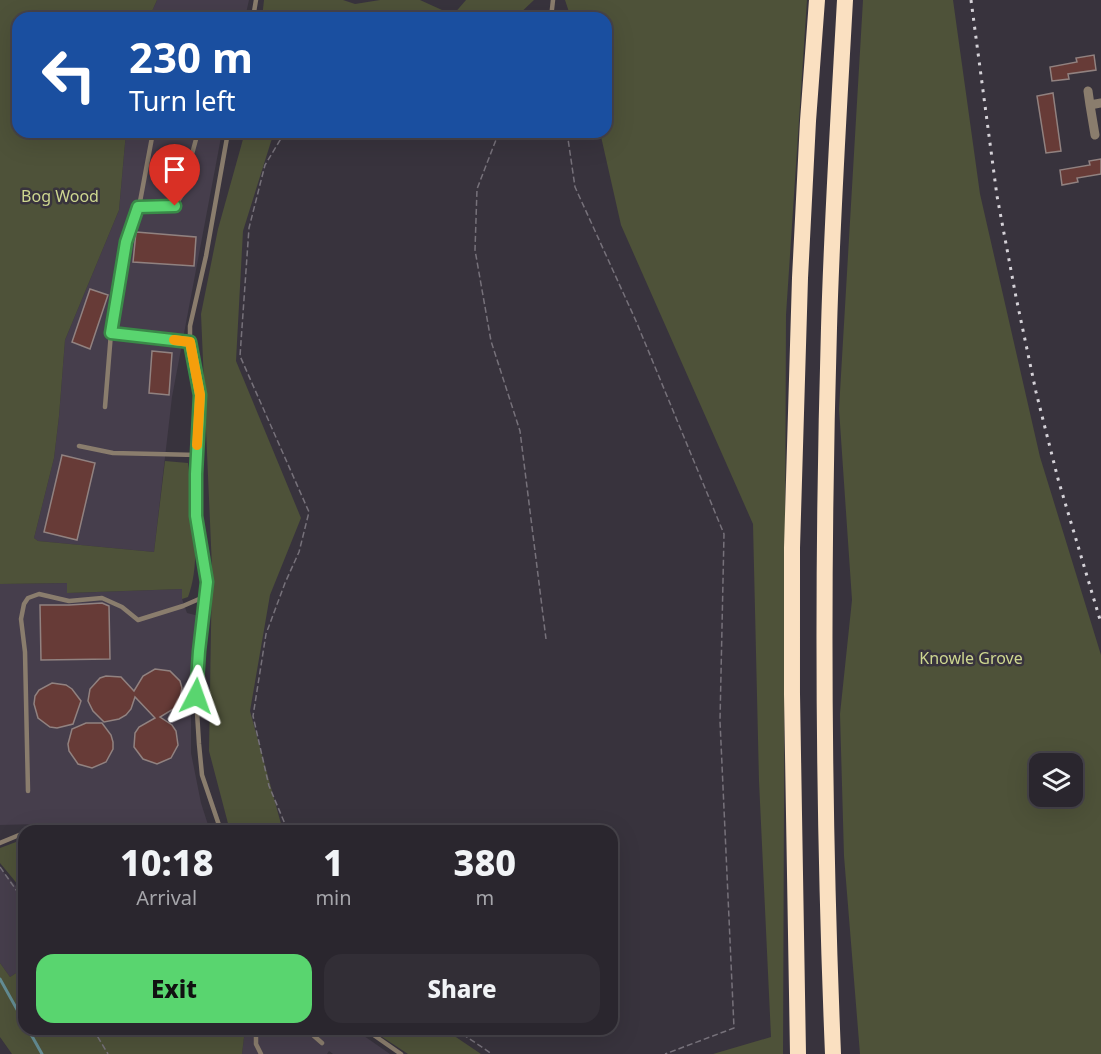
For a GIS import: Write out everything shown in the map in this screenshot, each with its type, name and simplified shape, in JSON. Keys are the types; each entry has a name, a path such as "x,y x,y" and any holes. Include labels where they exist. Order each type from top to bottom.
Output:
{"highway":[{"path":"798,1054 792,548 800,278 817,0"},
{"path":"833,1054 827,916 825,532 829,326 845,0"}],"street":[{"path":"1088,91 1095,135"},
{"path":"1090,105 1101,103"}],"lane":[{"path":"105,406 111,333 126,242 138,207 152,138"},
{"path":"138,207 175,206 190,182 192,154 196,138"},
{"path":"219,825 202,776 196,696 207,582 196,516 200,395 190,342 193,306 206,256 227,138"},
{"path":"111,333 190,342"},
{"path":"79,447 113,453 197,455"},
{"path":"28,791 26,652 21,619 24,604 28,598 39,594 69,601 102,598 122,607 138,620 206,596"},
{"path":"0,843 18,836"},
{"path":"255,1035 256,1044 261,1054"},
{"path":"313,1035 322,1043"},
{"path":"374,1035 401,1054"}],"path":[{"path":"281,138 265,165 249,228 240,356 309,512 299,552 266,634 253,716 269,786 285,825"},
{"path":"497,138 477,189 475,250 491,341 520,431 546,639"},
{"path":"568,138 575,186 636,321 724,534 720,722 734,1028 664,1054"},
{"path":"0,867 18,892"},
{"path":"97,1035 108,1054"},
{"path":"464,1035 492,1054"}],"shaded area":[{"path":"157,0 249,0 246,12 152,12"},
{"path":"125,138 221,138 172,397 154,552 38,541 34,538 54,458 65,340 119,210"},
{"path":"68,583 68,593 182,589 182,599 187,613 199,616 191,657 191,753 201,803 208,825 84,825 80,823 0,825 0,584"},
{"path":"0,868 18,888 18,972 10,977 0,963"},
{"path":"244,1035 363,1035 390,1054 333,1054 329,1051 327,1054 242,1054"}],"green space":[{"name":"Bog Wood","path":"0,0 157,0 152,12 12,12 12,138 125,138 119,210 65,340 54,458 34,538 38,541 154,552 165,461 188,463 194,512 195,566 192,583 188,597 182,599 182,589 67,593 67,583 0,584"},
{"path":"264,0 343,0 355,4 380,0 420,0 446,12 263,12"},
{"path":"466,0 534,0 521,12 456,12"},
{"path":"565,0 807,0 786,315 783,1054 713,1054 771,1037 759,781 753,524 621,225 601,138 612,138 612,12 569,12"},
{"name":"Knowle Grove","path":"863,0 953,0 980,194 1040,457 1101,655 1101,1054 860,1054 844,856 840,714 852,600 839,409"},
{"path":"243,138 272,138 243,231 236,361 301,518 270,595 250,711 281,825 228,825 209,751 212,568 201,314 218,229"},
{"path":"18,841 18,885 0,863 0,848"},
{"path":"0,963 10,977 18,972 18,1035 244,1035 242,1054 12,1054 0,1037"},
{"path":"379,1035 453,1035 481,1054 408,1054"}],"building":[{"path":"1094,55 1096,70 1068,74 1069,79 1052,81 1050,67 1077,62 1076,58"},
{"path":"1053,93 1061,151 1046,153 1037,96"},
{"path":"1101,159 1101,174 1077,178 1078,182 1062,185 1060,170 1090,165 1089,161"},
{"path":"136,232 196,237 194,266 133,262"},
{"path":"90,289 108,295 90,349 72,342"},
{"path":"152,351 172,353 169,395 149,393"},
{"path":"62,455 95,463 77,540 44,532"},
{"path":"102,603 109,606 110,659 41,660 40,605"},
{"path":"155,669 170,671 180,681 182,688 175,708 160,717 172,725 176,731 178,745 171,758 157,764 143,759 134,747 135,733 139,727 155,718 135,697 126,715 104,722 93,711 88,701 90,689 100,678 121,677 134,691 143,676"},
{"path":"52,683 66,685 81,701 73,724 57,728 50,727 38,718 34,704 35,696 39,690"},
{"path":"86,723 102,723 113,742 113,749 106,762 92,768 78,764 69,751 68,744 72,729"}],"waterway":[{"path":"0,979 18,1011"},
{"path":"31,1035 42,1054"}],"railway":[{"path":"971,0 997,196 1016,297 1036,392 1058,479 1101,623"}],"slow traffic":[{"path":"174,340 190,342 200,395 197,445"}],"route":[{"path":"175,206 138,207 126,242 111,333 190,342 200,395 196,516 207,582 196,696"}]}
